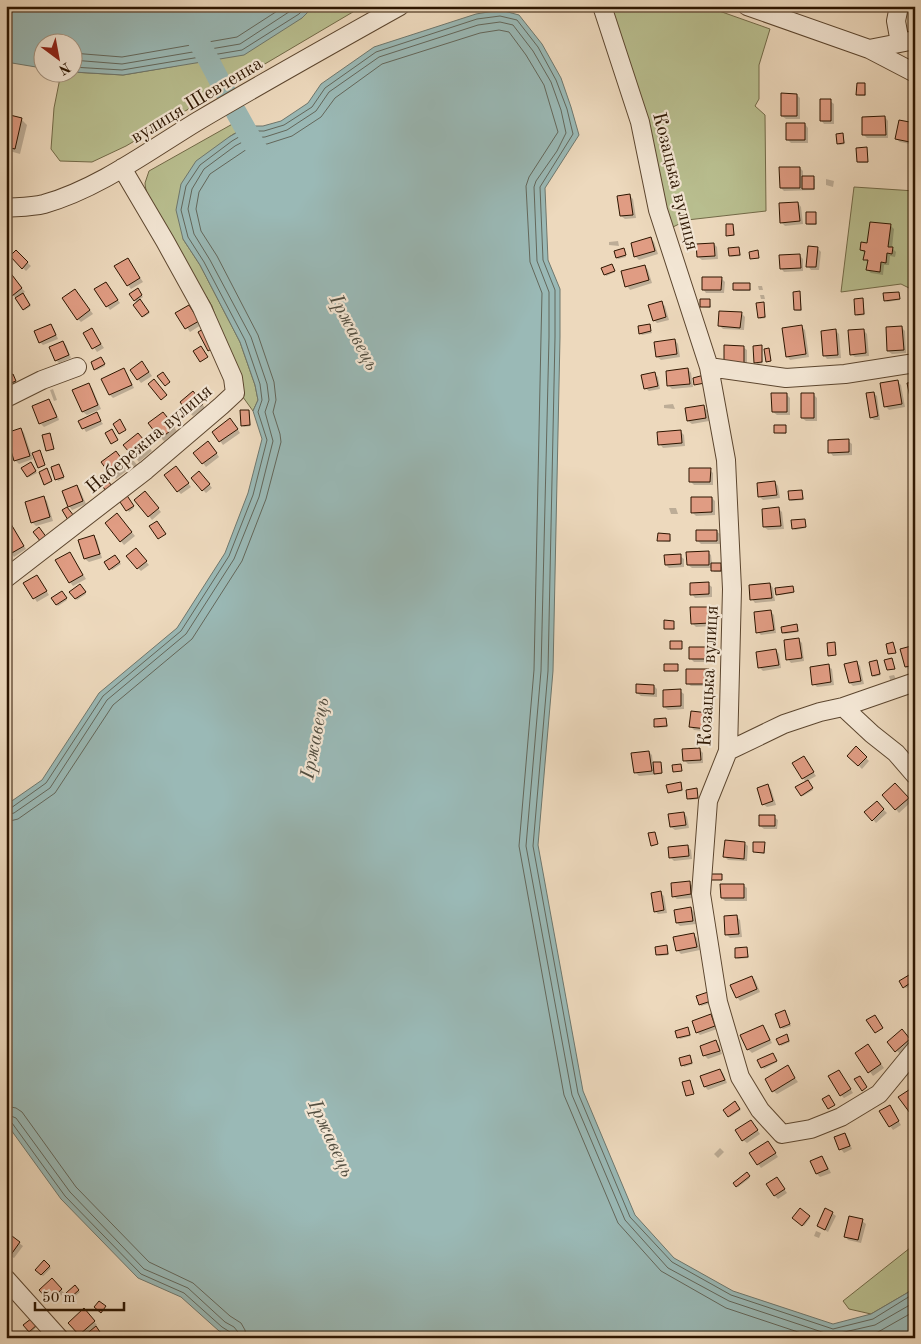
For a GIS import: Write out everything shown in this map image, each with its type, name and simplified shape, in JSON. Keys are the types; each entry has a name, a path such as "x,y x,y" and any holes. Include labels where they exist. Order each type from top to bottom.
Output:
{"street":[{"name":"вулиця Шевченка","path":"6,208 43,204 88,187 197,122 400,6"},
{"name":"Козацька вулиця","path":"602,6 640,122 658,210 709,367 726,460 732,589 728,751 708,801 702,894 718,1002 740,1076 760,1110 782,1134 811,1129 841,1117 879,1094 915,1050"},
{"path":"747,6 778,12 869,49 915,73"},
{"path":"869,49 908,41 896,21 899,6"},
{"name":"Набережна вулиця","path":"6,578 146,470 234,393 234,378 202,308 166,241 122,168"},
{"path":"709,367 786,378 845,374 915,363"},
{"path":"6,398 42,380 77,366"},
{"path":"728,751 784,724 820,712 843,707 915,682"},
{"path":"843,707 896,753 915,774"},
{"path":"6,1280 59,1338"}],"green space":[{"path":"314,6 363,6 126,146 92,162 60,161 51,149 54,108 59,82 82,82 82,73 123,75 176,66 302,18"},
{"path":"608,6 705,6 770,29 759,65 759,99 755,106 765,115 766,211 687,220 669,229"},
{"path":"236,122 240,130 229,137 183,239 200,265 240,342 255,385 258,400 253,411 240,393 212,306 169,238 152,205 145,183 149,171"},
{"path":"854,187 915,191 915,291 901,284 841,292"},
{"path":"915,1244 915,1287 871,1314 849,1309 843,1301"}],"water":[{"path":"6,6 314,6 302,18 244,55 123,75 82,73 82,32 32,32 32,66 6,62"},
{"path":"500,10 519,15 542,44 561,78 579,135 545,188 548,260 560,289 560,337 553,671 538,845 583,1091 635,1215 674,1258 733,1291 833,1324 871,1314 915,1287 915,1338 231,1338 219,1331 181,1297 138,1278 61,1199 6,1123 6,805 42,780 99,693 177,628 225,553 248,493 262,439 253,411 258,400 255,385 240,342 200,265 183,239 176,210 181,184 196,161 229,137 248,126 263,126 281,121 308,103 321,84 374,47 476,14"}],"building":[{"path":"857,83 865,83 865,95 856,95"},
{"path":"781,93 797,94 797,116 781,116"},
{"path":"820,99 831,99 831,121 820,121"},
{"path":"6,114 22,118 15,149 6,147"},
{"path":"885,116 886,135 862,135 862,117"},
{"path":"899,120 915,123 915,143 895,139"},
{"path":"786,123 805,123 805,140 786,140"},
{"path":"843,133 844,143 837,144 836,134"},
{"path":"867,147 868,162 857,162 856,148"},
{"path":"779,167 800,167 800,188 780,188"},
{"path":"802,176 814,176 814,189 802,189"},
{"path":"630,194 633,215 620,216 617,196"},
{"path":"798,202 800,221 780,223 779,203"},
{"path":"806,212 816,212 816,224 806,224"},
{"path":"870,222 891,224 888,247 893,247 892,254 887,253 886,263 881,262 880,272 866,270 868,260 863,260 865,251 860,250 861,242 867,243"},
{"path":"726,224 733,224 734,235 726,236"},
{"path":"651,237 655,251 634,257 631,243"},
{"path":"714,243 715,256 697,257 696,244"},
{"path":"808,246 818,247 816,267 806,267"},
{"path":"739,247 740,255 729,256 728,248"},
{"path":"624,248 626,255 616,258 614,251"},
{"path":"16,250 28,262 22,269 10,256"},
{"path":"758,250 759,258 750,259 749,252"},
{"path":"800,254 801,268 780,269 779,255"},
{"path":"128,258 140,278 127,286 114,266"},
{"path":"612,264 615,271 604,275 601,268"},
{"path":"645,265 649,280 625,287 621,271"},
{"path":"9,271 22,288 12,296 6,288 6,273"},
{"path":"702,277 722,277 721,290 702,290"},
{"path":"106,282 118,300 106,307 94,289"},
{"path":"733,283 750,283 750,290 733,290"},
{"path":"138,288 142,295 134,301 129,294"},
{"path":"75,289 90,310 77,320 62,298"},
{"path":"800,291 801,310 794,310 793,292"},
{"path":"899,292 900,299 884,301 883,293"},
{"path":"23,293 30,305 23,310 15,298"},
{"path":"863,298 864,314 855,315 854,299"},
{"path":"140,299 149,312 142,317 133,305"},
{"path":"700,299 710,299 710,307 700,307"},
{"path":"662,301 666,317 653,321 648,305"},
{"path":"764,302 765,317 758,318 756,303"},
{"path":"189,305 199,321 185,329 175,313"},
{"path":"719,311 742,312 740,328 718,326"},
{"path":"51,324 56,335 39,343 34,331"},
{"path":"650,324 651,331 639,334 638,326"},
{"path":"802,325 806,354 786,357 782,328"},
{"path":"902,326 904,350 887,351 886,327"},
{"path":"92,328 101,344 92,349 83,333"},
{"path":"205,328 215,347 208,351 198,332"},
{"path":"836,329 838,355 823,356 821,331"},
{"path":"864,329 866,353 850,355 848,330"},
{"path":"675,339 677,354 656,357 654,342"},
{"path":"63,341 69,355 55,361 49,347"},
{"path":"724,345 744,346 744,363 724,362"},
{"path":"762,345 762,362 754,363 753,346"},
{"path":"201,346 208,357 200,362 193,351"},
{"path":"769,348 771,361 766,362 764,349"},
{"path":"101,357 105,364 94,370 91,362"},
{"path":"142,361 149,372 137,380 130,370"},
{"path":"124,368 132,385 109,395 101,379"},
{"path":"688,368 690,384 667,386 666,371"},
{"path":"163,372 170,382 165,386 157,376"},
{"path":"655,372 658,386 644,389 641,375"},
{"path":"13,374 16,381 6,385 6,377"},
{"path":"704,375 705,383 694,385 693,378"},
{"path":"154,379 167,395 161,400 148,384"},
{"path":"898,380 902,404 884,407 880,383"},
{"path":"915,382 915,401 911,402 907,383"},
{"path":"89,383 98,405 82,412 72,390"},
{"path":"193,391 203,404 189,414 180,402"},
{"path":"874,392 878,416 870,418 866,393"},
{"path":"771,393 787,393 787,412 772,412"},
{"path":"801,393 814,393 814,418 801,418"},
{"path":"49,399 57,417 39,424 32,406"},
{"path":"704,405 706,418 687,421 685,408"},
{"path":"240,410 249,410 250,425 241,426"},
{"path":"97,412 101,421 82,429 78,421"},
{"path":"163,412 175,427 160,439 148,423"},
{"path":"230,418 238,429 219,442 212,432"},
{"path":"120,419 126,430 119,434 113,424"},
{"path":"774,425 786,425 786,433 774,433"},
{"path":"21,428 30,456 14,461 6,433"},
{"path":"112,429 118,440 111,444 105,433"},
{"path":"681,430 682,443 658,445 657,432"},
{"path":"50,433 54,449 46,451 42,435"},
{"path":"138,433 150,447 135,459 123,445"},
{"path":"849,439 849,452 828,453 828,440"},
{"path":"208,441 217,453 202,464 193,453"},
{"path":"40,450 45,465 38,468 32,453"},
{"path":"116,451 127,466 112,477 101,462"},
{"path":"31,462 36,471 27,477 21,468"},
{"path":"59,464 64,477 55,480 51,467"},
{"path":"176,466 189,483 177,492 164,475"},
{"path":"47,468 52,481 44,485 39,472"},
{"path":"689,468 711,468 710,482 689,482"},
{"path":"199,471 210,484 202,491 191,478"},
{"path":"104,476 112,486 106,491 98,480"},
{"path":"775,481 777,495 758,497 757,483"},
{"path":"77,485 83,501 68,507 62,491"},
{"path":"802,490 803,499 789,500 788,491"},
{"path":"145,491 159,508 148,517 134,500"},
{"path":"126,494 134,506 126,511 118,499"},
{"path":"44,496 50,517 31,523 25,502"},
{"path":"691,497 712,497 712,512 691,513"},
{"path":"67,507 74,516 68,520 62,510"},
{"path":"779,507 781,526 763,527 762,509"},
{"path":"117,513 132,532 120,542 105,523"},
{"path":"805,519 806,527 792,529 791,520"},
{"path":"157,521 166,534 158,539 149,526"},
{"path":"11,524 24,546 10,554 6,548 6,527"},
{"path":"39,527 47,538 41,542 33,532"},
{"path":"696,530 717,530 717,541 696,541"},
{"path":"658,533 670,534 670,541 657,541"},
{"path":"94,535 100,554 84,559 78,540"},
{"path":"136,548 147,561 137,569 126,556"},
{"path":"709,551 709,565 687,565 686,552"},
{"path":"70,552 83,575 69,583 55,560"},
{"path":"681,554 681,564 665,565 664,555"},
{"path":"115,555 120,562 109,570 104,562"},
{"path":"711,563 721,563 721,571 711,571"},
{"path":"37,575 47,591 33,599 23,583"},
{"path":"709,582 709,594 690,595 690,583"},
{"path":"770,583 772,598 750,600 749,585"},
{"path":"80,584 86,592 75,599 69,592"},
{"path":"793,586 794,592 776,595 775,588"},
{"path":"62,591 67,598 56,605 51,598"},
{"path":"690,607 709,607 710,623 691,624"},
{"path":"771,610 774,630 756,633 754,612"},
{"path":"664,620 674,621 674,629 664,629"},
{"path":"797,624 798,631 782,633 781,627"},
{"path":"799,638 802,658 786,660 784,640"},
{"path":"670,641 682,641 682,649 670,649"},
{"path":"835,642 836,655 828,656 827,643"},
{"path":"893,642 896,653 888,654 886,644"},
{"path":"915,645 915,665 905,667 900,649"},
{"path":"689,647 709,647 709,659 689,659"},
{"path":"776,649 779,665 758,668 756,652"},
{"path":"892,658 895,669 887,670 884,660"},
{"path":"877,660 880,674 872,676 869,662"},
{"path":"857,661 861,681 849,683 844,664"},
{"path":"664,664 678,664 678,671 664,671"},
{"path":"829,664 831,682 812,685 810,667"},
{"path":"686,669 709,669 709,684 686,684"},
{"path":"636,684 654,685 654,694 636,693"},
{"path":"681,689 681,706 663,707 663,690"},
{"path":"691,711 709,713 707,729 689,727"},
{"path":"666,718 667,726 654,727 654,719"},
{"path":"856,746 867,757 858,766 847,756"},
{"path":"700,748 701,760 683,761 682,749"},
{"path":"649,751 652,771 634,773 631,753"},
{"path":"804,756 814,772 802,779 792,763"},
{"path":"653,762 661,762 662,773 654,774"},
{"path":"681,764 682,771 673,772 672,765"},
{"path":"808,780 813,788 801,796 795,787"},
{"path":"681,782 682,790 668,793 666,785"},
{"path":"895,783 909,798 895,810 882,795"},
{"path":"768,784 773,801 762,805 757,788"},
{"path":"697,788 698,798 687,799 686,790"},
{"path":"877,801 884,809 872,821 864,812"},
{"path":"684,812 686,825 670,827 668,814"},
{"path":"759,815 775,815 775,826 759,826"},
{"path":"655,832 658,844 651,846 648,833"},
{"path":"725,840 745,842 744,859 723,857"},
{"path":"753,842 765,842 764,853 753,852"},
{"path":"688,845 689,856 669,858 668,847"},
{"path":"711,874 722,874 722,880 711,880"},
{"path":"690,881 691,894 672,897 671,883"},
{"path":"720,884 744,884 744,898 721,898"},
{"path":"661,891 664,910 654,912 651,893"},
{"path":"691,907 693,921 676,923 674,910"},
{"path":"737,915 739,934 725,935 724,916"},
{"path":"694,933 697,947 676,951 673,937"},
{"path":"667,945 668,954 656,955 655,947"},
{"path":"747,947 748,957 735,958 735,948"},
{"path":"909,975 913,981 903,988 899,981"},
{"path":"752,976 757,989 736,998 730,985"},
{"path":"711,991 714,1000 699,1005 696,996"},
{"path":"785,1010 790,1024 780,1028 775,1014"},
{"path":"711,1014 715,1026 696,1033 692,1021"},
{"path":"875,1015 883,1028 875,1033 866,1020"},
{"path":"763,1025 770,1040 747,1050 740,1035"},
{"path":"688,1027 690,1035 677,1038 675,1031"},
{"path":"902,1029 910,1039 895,1052 887,1042"},
{"path":"787,1034 789,1041 779,1045 776,1039"},
{"path":"716,1040 720,1051 703,1056 700,1046"},
{"path":"868,1044 881,1064 868,1073 855,1053"},
{"path":"773,1053 777,1061 761,1068 757,1060"},
{"path":"690,1055 692,1063 681,1066 679,1058"},
{"path":"788,1065 795,1078 772,1092 765,1079"},
{"path":"720,1069 725,1080 704,1087 700,1076"},
{"path":"839,1070 851,1089 840,1096 828,1076"},
{"path":"860,1076 867,1087 862,1091 854,1079"},
{"path":"690,1080 694,1094 686,1096 682,1082"},
{"path":"915,1086 915,1110 910,1113 898,1097"},
{"path":"829,1095 835,1105 828,1109 822,1099"},
{"path":"735,1101 740,1109 728,1117 723,1110"},
{"path":"890,1105 899,1121 889,1127 879,1111"},
{"path":"751,1120 758,1130 742,1141 735,1130"},
{"path":"845,1133 850,1146 839,1150 834,1137"},
{"path":"768,1141 776,1153 757,1165 749,1153"},
{"path":"822,1156 828,1169 816,1174 810,1161"},
{"path":"747,1172 750,1176 736,1187 733,1183"},
{"path":"777,1177 785,1189 774,1196 766,1184"},
{"path":"800,1208 810,1216 802,1226 792,1218"},
{"path":"825,1208 833,1212 825,1230 817,1226"},
{"path":"849,1216 863,1219 858,1240 844,1237"},
{"path":"8,1233 20,1242 10,1256 6,1253 6,1236"},
{"path":"44,1260 50,1266 41,1275 35,1270"},
{"path":"52,1278 62,1289 49,1301 39,1290"},
{"path":"75,1285 79,1290 70,1298 66,1293"},
{"path":"99,1301 106,1306 101,1313 94,1307"},
{"path":"84,1308 95,1321 79,1335 68,1323"},
{"path":"32,1318 38,1324 29,1332 23,1325"},
{"path":"96,1326 100,1332 93,1338 85,1338 84,1336"}],"waterway":[{"name":"Іржавець","path":"180,6 226,93"},
{"name":"Іржавець","path":"236,112 259,153"}]}
